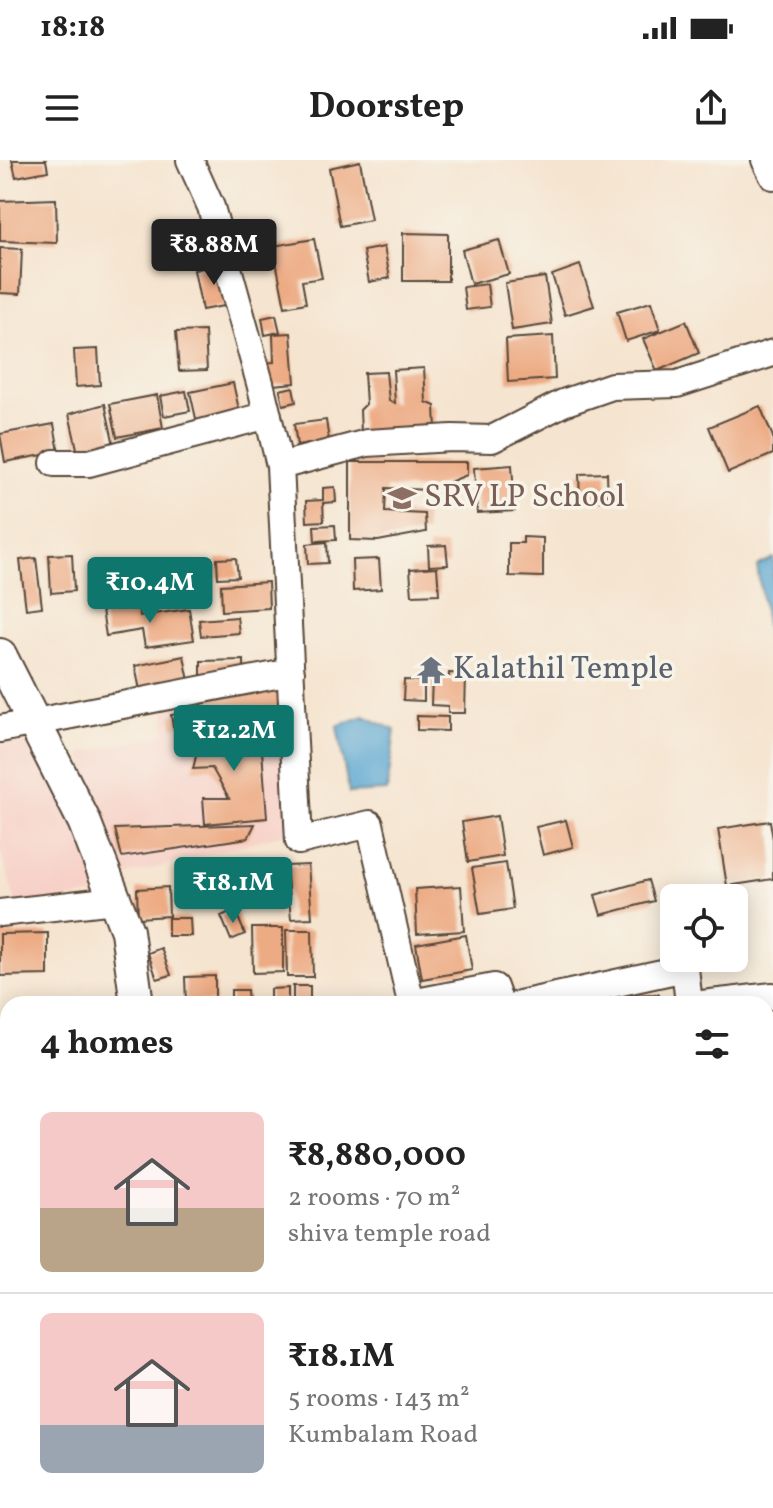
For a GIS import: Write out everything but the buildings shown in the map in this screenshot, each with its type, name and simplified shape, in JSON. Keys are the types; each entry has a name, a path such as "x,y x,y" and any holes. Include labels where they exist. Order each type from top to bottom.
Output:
{"main road":[{"path":"0,655 84,821 127,931 136,996"}],"street":[{"path":"190,160 211,207 280,466 299,841 370,824 409,996"},
{"path":"765,160 773,176"},
{"path":"280,466 367,443 492,439 563,403 612,386 677,384 773,353"},
{"path":"54,463 89,463 268,415"},
{"path":"0,729 291,672"},
{"path":"0,912 115,900"},
{"path":"557,996 685,968 688,996"},
{"path":"447,996 494,987 497,996"}],"shaded area":[{"path":"284,677 291,832 117,878 81,753 165,734 165,704"},
{"path":"36,731 107,893 17,906 0,851 0,740"}],"water":[{"path":"773,558 773,650 770,650 757,566"},
{"path":"364,716 395,730 387,791 349,793 337,726"}],"place":[{"name":"SRV LP School","path":"402,498"},
{"name":"Kalathil Temple","path":"431,670"}]}
